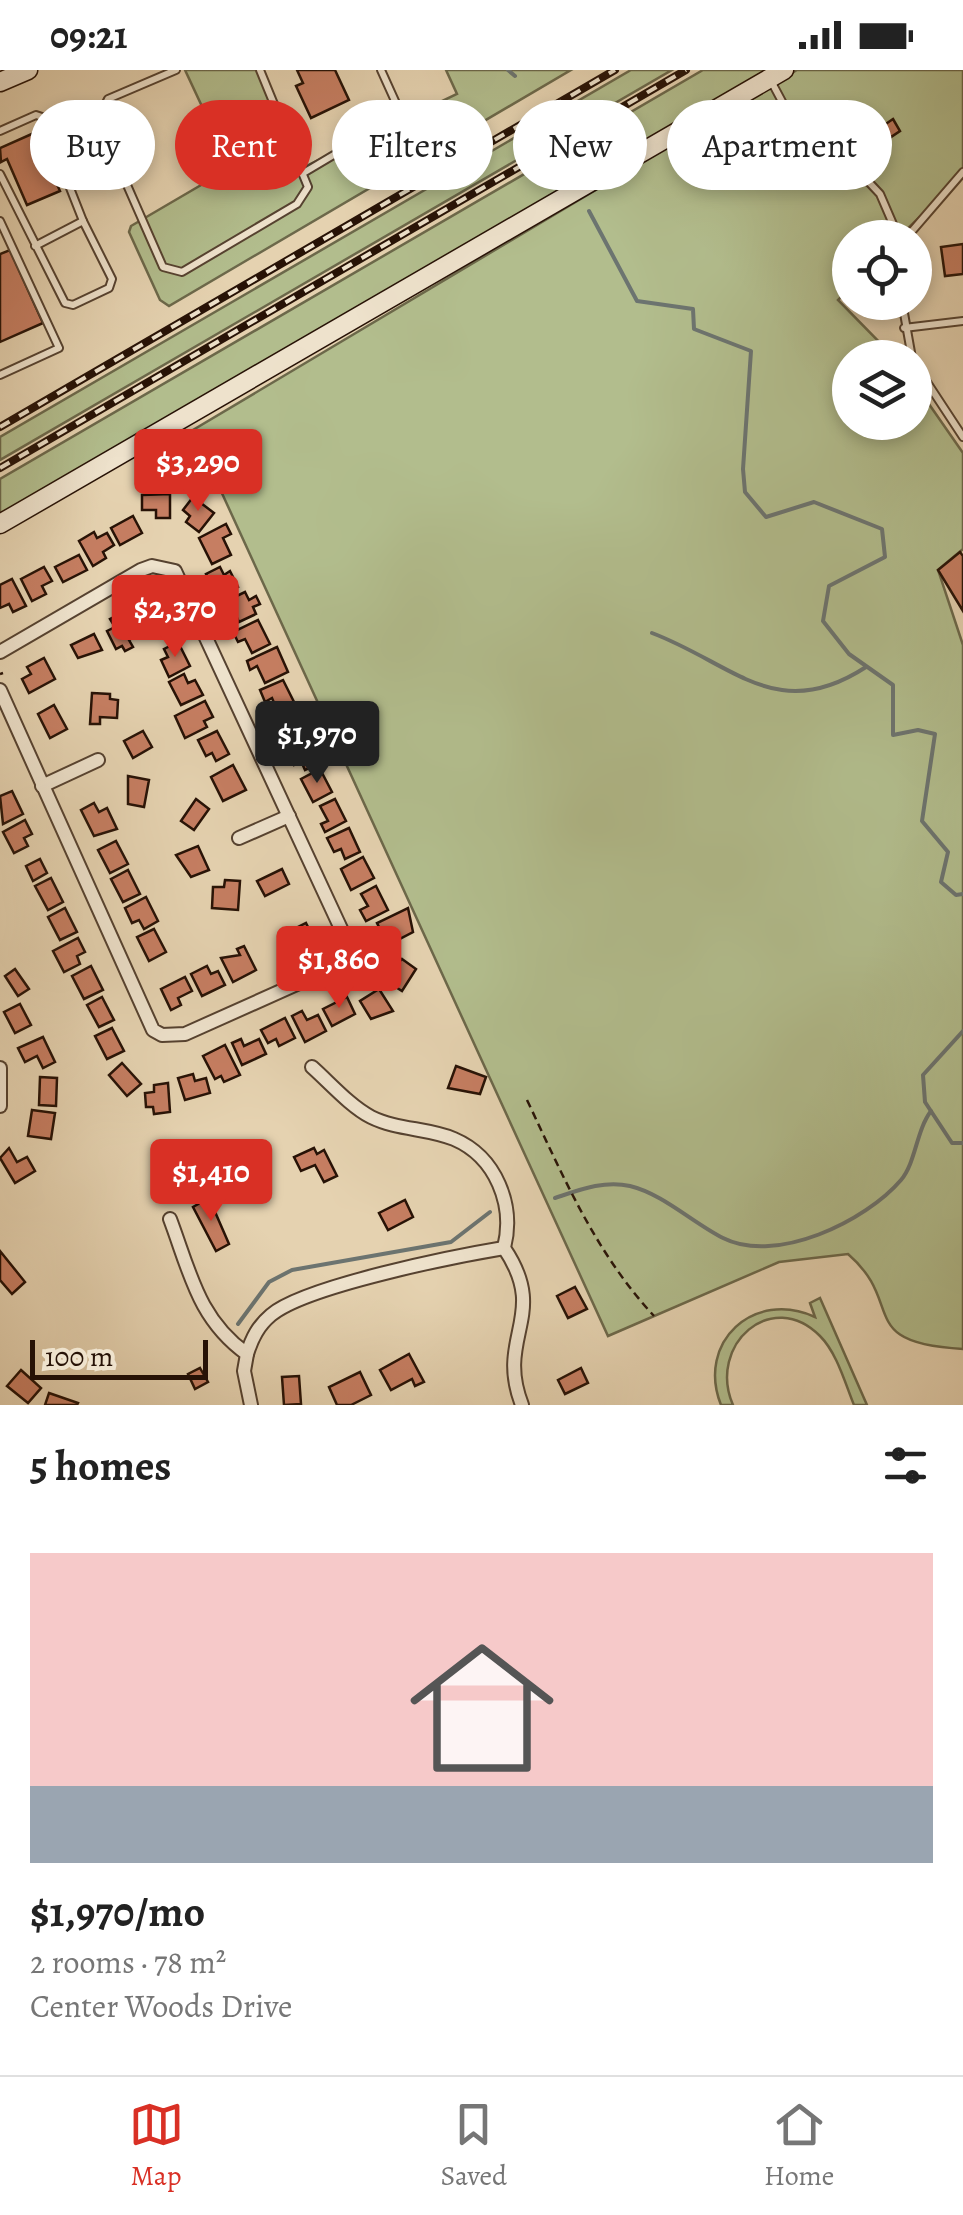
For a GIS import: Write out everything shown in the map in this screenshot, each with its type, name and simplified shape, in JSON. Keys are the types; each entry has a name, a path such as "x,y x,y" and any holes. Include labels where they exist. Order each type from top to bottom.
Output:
{"main road":[{"path":"0,82 28,70"},
{"path":"0,524 777,74"}],"street":[{"path":"0,652 141,570 165,566 182,579 343,933 346,954 328,970 186,1034 162,1036 148,1022 0,690"},
{"path":"42,786 98,760"},
{"path":"239,838 288,816"},
{"path":"0,1068 1,1104"},
{"path":"312,1068 369,1116 454,1139 477,1153 502,1185 509,1229 504,1248 527,1295 512,1358 522,1405"},
{"path":"170,1219 206,1313 220,1335 247,1354"},
{"path":"252,1405 244,1372 247,1354 252,1336 273,1312 301,1299 424,1264 504,1248"}],"lane":[{"path":"175,70 108,99 98,119 163,266 182,272 297,204 306,190"},
{"path":"260,70 273,100"},
{"path":"312,168 396,118 400,112 381,70"},
{"path":"777,74 800,124 819,144 850,161 880,194 891,220"},
{"path":"0,132 36,115 42,117 83,220 112,279 109,288 73,305 65,303 0,174"},
{"path":"922,220 963,172"},
{"path":"35,246 83,220"},
{"path":"0,221 59,348 0,375"},
{"path":"903,320 907,340"},
{"path":"904,328 963,321"},
{"path":"932,390 963,437"}],"path":[{"path":"527,1100 585,1224 605,1257 654,1316"}],"green space":[{"path":"185,70 262,70 271,100 199,100"},
{"path":"446,70 571,70 520,100 513,100 513,104 493,116 493,100 444,100 457,94"},
{"path":"631,70 672,70 620,100 579,100"},
{"path":"703,70 767,70 715,100 667,100 667,128 647,140 647,103"},
{"path":"797,70 963,70 963,175 917,220 832,220 832,320 858,320 877,340 832,340 832,440 932,440 932,408 963,453 963,549 938,570 963,645 963,1349 907,1339 894,1329 865,1272 848,1254 779,1262 608,1336 193,430 596,190 647,190 647,159 667,147 667,190 892,190 892,100 747,100"},
{"path":"513,139 513,162 493,174 493,150"},
{"path":"332,154 332,190 367,190 169,306 160,300 129,232 131,226 193,190 312,190 312,163"},
{"path":"513,181 513,190 560,190 0,515 0,479"},
{"path":"425,190 465,190 0,460 0,437"},
{"path":"820,1298 867,1405 854,1405 836,1360 820,1336 801,1322 782,1318 765,1320 736,1344 727,1383 733,1405 721,1405 715,1382 717,1361 724,1342 736,1327 771,1310 792,1310 815,1317 810,1303"}],"building":[{"path":"297,70 335,70 349,100 332,100 332,108 312,118 312,100 303,100 296,86 303,83"},
{"path":"892,120 900,131 892,136"},
{"path":"30,135 30,190 60,191 27,205 7,159 1,162 0,148"},
{"path":"963,244 963,274 945,276 941,247"},
{"path":"10,250 43,323 0,342 0,254"},
{"path":"170,494 170,518 156,518 156,510 142,510 142,495"},
{"path":"193,497 214,513 199,532 186,522 190,516 183,510"},
{"path":"133,516 142,533 120,545 111,528"},
{"path":"226,524 231,534 223,538 231,555 212,564 199,538"},
{"path":"94,532 97,538 107,533 114,545 103,552 106,558 93,566 79,541"},
{"path":"960,552 963,556 963,611 938,570"},
{"path":"79,555 87,570 63,582 55,567"},
{"path":"44,567 52,581 42,586 46,594 32,601 21,579"},
{"path":"220,567 224,575 230,571 238,587 219,597 206,574"},
{"path":"12,579 26,606 13,612 9,604 0,608 0,585"},
{"path":"245,592 249,600 256,596 260,604 253,607 256,614 239,622 235,613 227,617 220,604"},
{"path":"157,594 168,615 142,628 134,613 142,609 139,603"},
{"path":"124,612 137,636 129,640 133,647 125,651 122,646 116,649 107,631 115,627 110,619"},
{"path":"258,620 270,644 252,653 245,639 238,642 233,632"},
{"path":"94,634 102,650 78,658 71,645"},
{"path":"178,642 190,666 169,677 161,660 168,657 164,649"},
{"path":"277,647 288,672 265,683 257,666 250,670 247,661"},
{"path":"44,658 55,679 29,693 22,679 31,674 27,667"},
{"path":"184,674 188,683 195,680 203,695 181,705 169,682"},
{"path":"283,680 295,704 278,712 272,698 265,702 260,690"},
{"path":"92,693 110,694 110,699 118,700 117,718 100,717 100,724 90,724"},
{"path":"205,701 213,717 204,721 207,727 185,738 175,716"},
{"path":"54,705 67,729 50,738 38,714"},
{"path":"291,713 302,735 286,743 275,721"},
{"path":"143,731 152,747 133,758 124,741"},
{"path":"217,731 229,754 216,761 212,753 206,756 198,740"},
{"path":"308,740 320,763 305,770 301,761 294,765 287,751"},
{"path":"233,765 246,790 223,801 211,777"},
{"path":"320,769 332,792 313,802 301,779"},
{"path":"128,776 149,780 144,807 128,804"},
{"path":"12,791 23,814 3,824 0,796"},
{"path":"196,799 209,809 194,830 181,821"},
{"path":"335,799 346,821 325,832 321,824 328,821 320,806"},
{"path":"94,803 99,812 107,808 117,829 94,836 81,810"},
{"path":"25,820 32,834 24,838 28,846 14,853 3,832"},
{"path":"349,828 360,852 345,859 341,849 334,852 327,838"},
{"path":"116,841 128,864 110,873 98,850"},
{"path":"198,846 209,870 191,877 176,855"},
{"path":"363,857 374,878 351,890 341,869"},
{"path":"40,859 47,873 33,881 26,866"},
{"path":"282,869 289,884 265,896 257,881"},
{"path":"128,870 140,894 123,902 111,879"},
{"path":"51,878 63,902 48,910 35,886"},
{"path":"225,880 240,881 238,910 212,908 213,887 224,887"},
{"path":"376,886 388,910 366,921 360,910 368,906 361,894"},
{"path":"146,897 158,921 144,929 139,920 132,923 125,908"},
{"path":"65,908 77,932 60,940 48,917"},
{"path":"408,908 413,932 388,945 377,923"},
{"path":"306,923 313,937 302,943 306,949 293,956 282,935"},
{"path":"154,929 166,952 149,961 137,937"},
{"path":"78,938 85,952 77,956 80,964 64,972 53,951"},
{"path":"244,946 256,970 233,982 221,958 240,955 237,949"},
{"path":"402,959 416,969 402,991 383,979"},
{"path":"91,966 103,990 84,999 72,976"},
{"path":"207,966 211,974 218,971 225,985 202,996 191,974"},
{"path":"15,969 29,989 18,996 5,976"},
{"path":"185,977 192,991 178,998 181,1005 171,1010 161,989"},
{"path":"379,989 393,1011 371,1019 360,1001"},
{"path":"102,997 114,1020 99,1027 87,1005"},
{"path":"347,997 355,1014 332,1026 323,1009"},
{"path":"20,1004 31,1025 15,1033 4,1012"},
{"path":"302,1011 307,1020 318,1015 326,1031 305,1042 292,1016"},
{"path":"285,1018 295,1038 279,1046 276,1039 268,1043 261,1030"},
{"path":"112,1028 124,1051 107,1059 95,1036"},
{"path":"43,1037 55,1062 43,1068 37,1056 25,1062 18,1048"},
{"path":"241,1039 244,1046 259,1039 266,1054 242,1065 232,1043"},
{"path":"225,1045 240,1075 224,1082 221,1076 215,1079 203,1056"},
{"path":"122,1063 141,1084 127,1096 109,1075"},
{"path":"456,1066 486,1077 480,1094 448,1088"},
{"path":"193,1074 195,1081 206,1078 210,1093 185,1100 178,1078"},
{"path":"40,1077 57,1078 56,1106 39,1105"},
{"path":"168,1083 170,1112 154,1114 153,1107 146,1107 145,1093 154,1092 154,1085"},
{"path":"32,1110 55,1113 51,1139 28,1136"},
{"path":"9,1148 17,1162 27,1157 35,1171 15,1183 0,1158"},
{"path":"314,1148 317,1154 324,1150 337,1176 324,1182 315,1165 301,1171 294,1157"},
{"path":"252,1168 260,1182 243,1190 236,1176"},
{"path":"209,1198 229,1244 216,1251 193,1207"},
{"path":"405,1200 413,1217 388,1230 379,1213"},
{"path":"0,1251 25,1282 12,1294 0,1280"},
{"path":"575,1287 587,1309 568,1318 557,1296"},
{"path":"409,1354 424,1382 415,1386 412,1379 391,1390 380,1370"},
{"path":"200,1368 208,1382 195,1389 188,1374"},
{"path":"581,1368 588,1383 565,1394 558,1380"},
{"path":"21,1370 41,1388 28,1403 7,1386"},
{"path":"360,1372 371,1395 351,1405 337,1405 329,1387"},
{"path":"299,1376 301,1404 284,1405 282,1377"},
{"path":"49,1393 78,1403 45,1405"}],"waterway":[{"path":"508,70 515,76"},
{"path":"589,211 637,301 693,309 694,329 751,351 745,492 766,517 814,502 882,529 885,557 829,586 823,621 849,654 893,685 893,735 918,730 935,734 922,821 948,852 941,882 956,895 963,894"},
{"path":"652,633 732,673 781,690 807,691 835,683 866,667"},
{"path":"963,1031 923,1075 925,1102 952,1143 963,1143"},
{"path":"555,1198 582,1189 620,1184 654,1195 723,1238 744,1245 793,1242 819,1234 866,1210 901,1180 931,1111"},
{"path":"238,1324 269,1282 292,1270 451,1242 490,1212"}],"railway":[{"path":"0,427 615,70"},
{"path":"0,468 686,70"}]}
